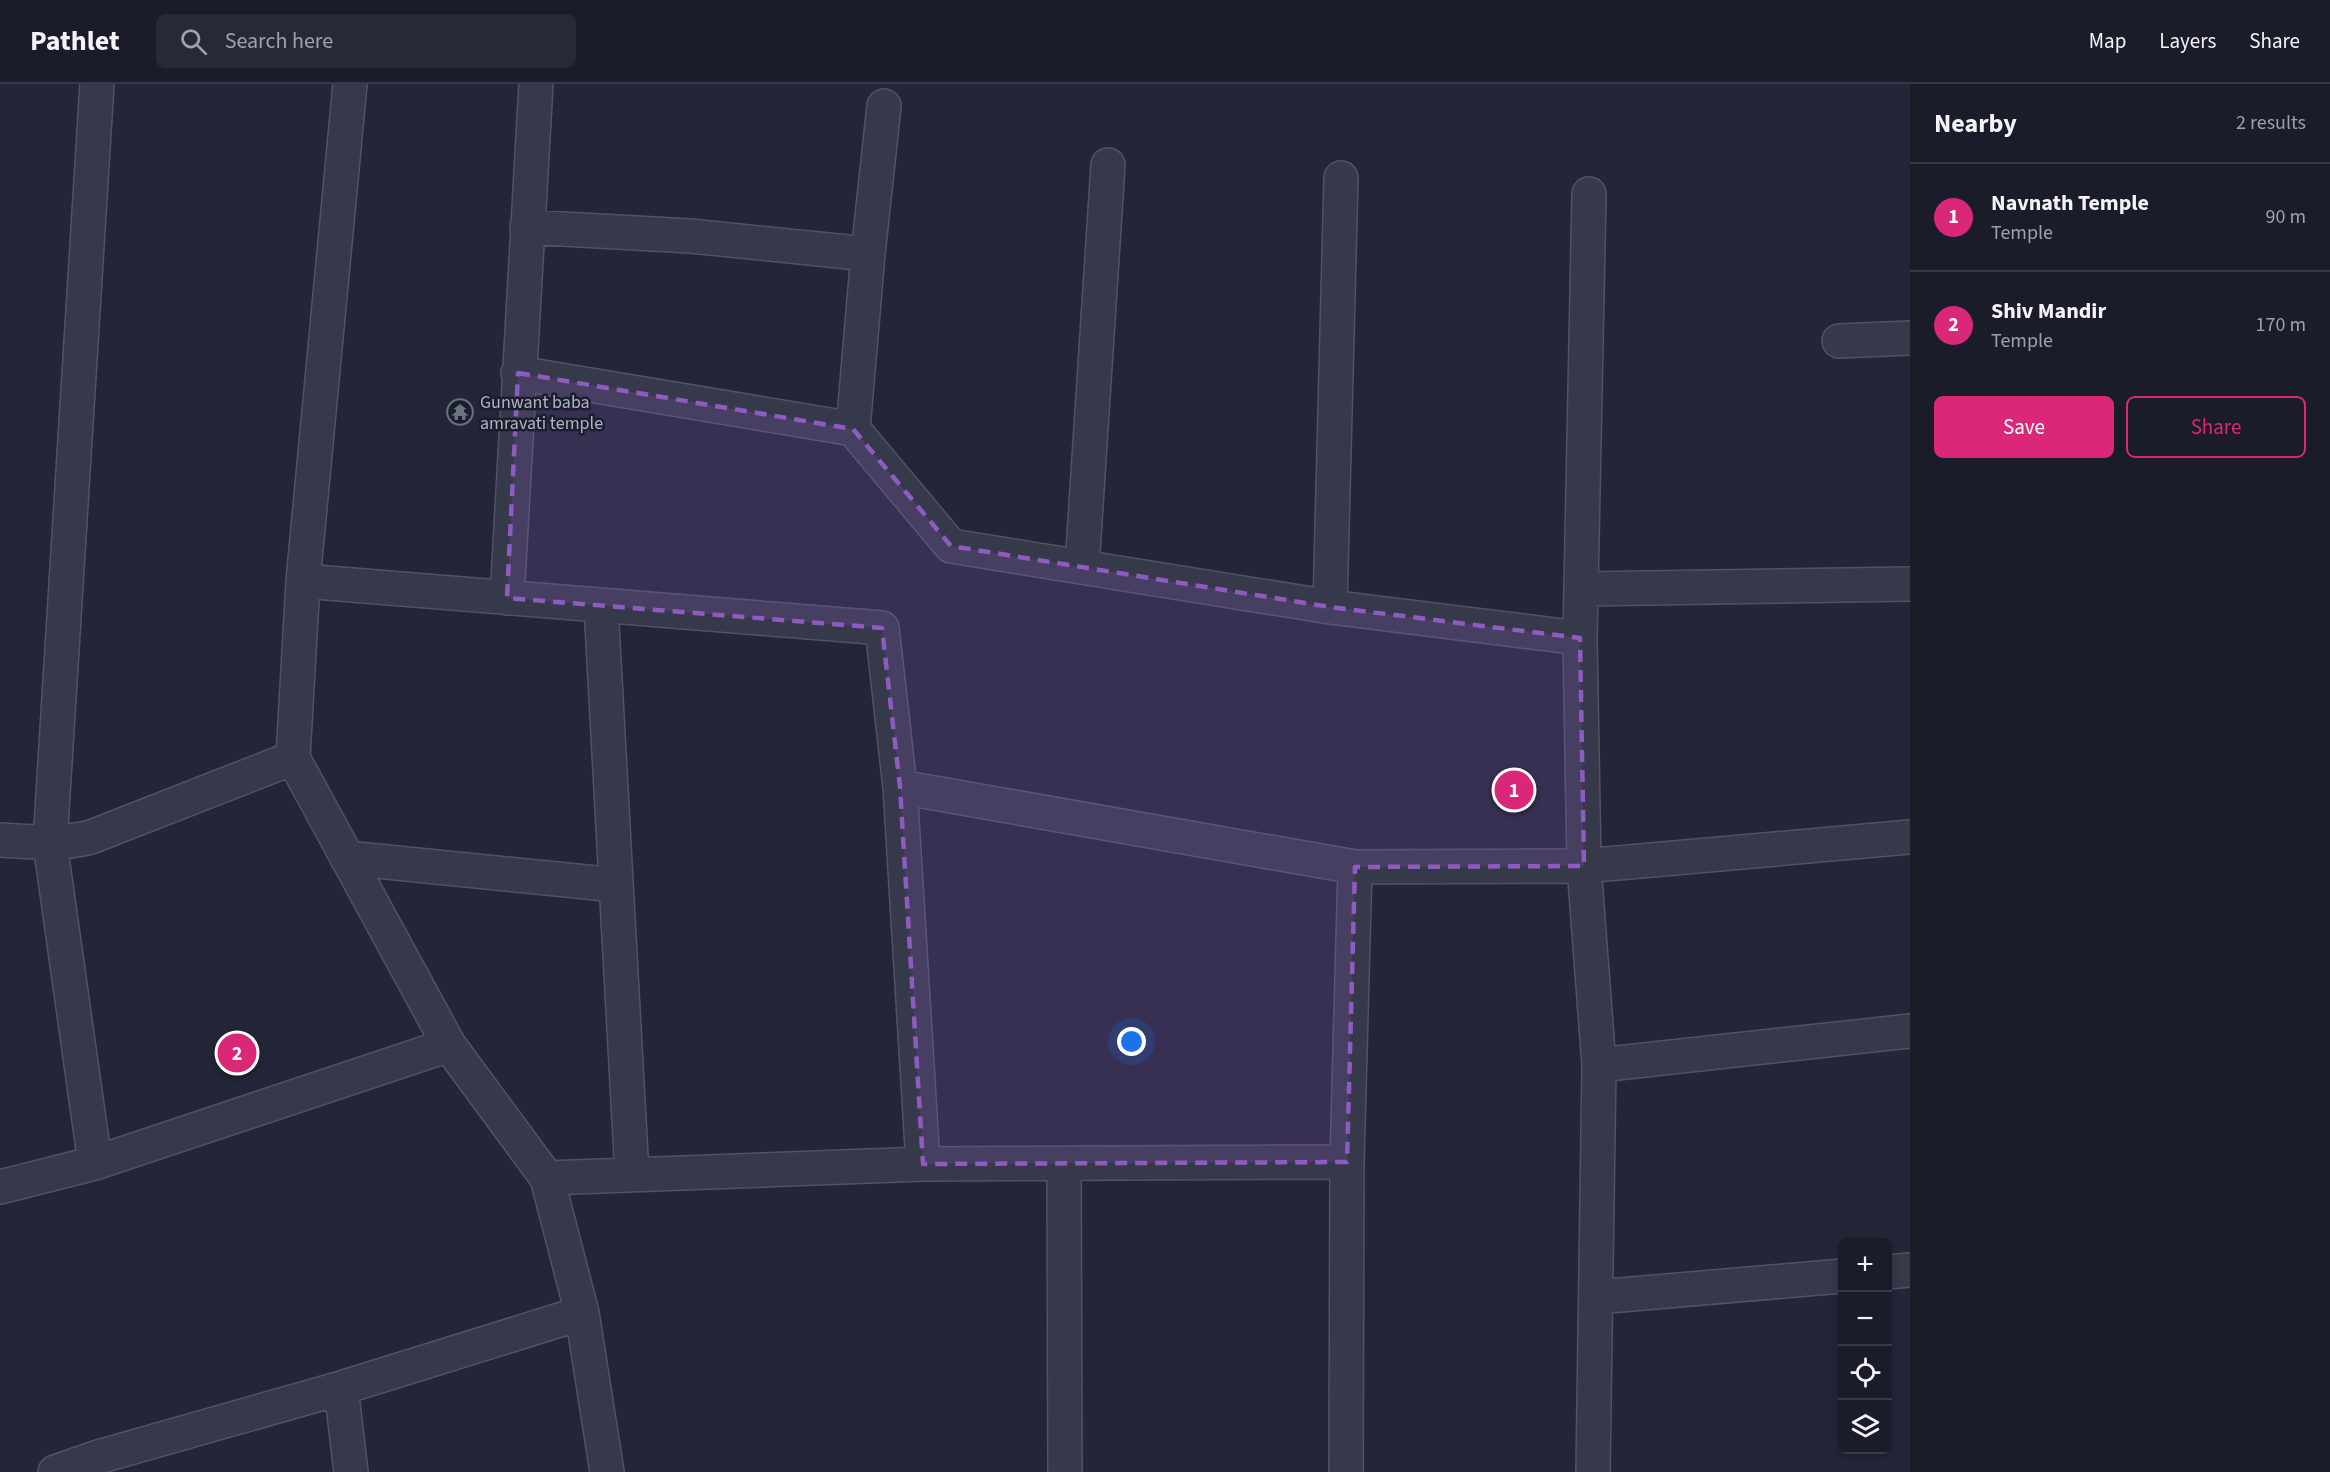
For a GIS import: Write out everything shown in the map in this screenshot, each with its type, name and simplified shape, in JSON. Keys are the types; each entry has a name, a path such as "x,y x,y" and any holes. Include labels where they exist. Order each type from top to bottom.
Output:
{"street":[{"path":"95,1163 50,843 97,84"},
{"path":"350,84 303,581 293,758 449,1046 547,1178 582,1313 607,1472"},
{"path":"507,598 536,84"},
{"path":"854,429 868,254 884,106"},
{"path":"1082,567 1108,165"},
{"path":"1330,607 1341,178"},
{"path":"1589,194 1580,638 1584,866 1599,1065 1593,1472"},
{"path":"527,227 690,236 868,254"},
{"path":"1839,341 1910,338"},
{"path":"518,373 854,429 951,546 1330,607 1580,638"},
{"path":"303,581 882,628 900,787 923,1164"},
{"path":"1582,589 1910,584"},
{"path":"601,606 632,1175"},
{"path":"0,840 50,843 72,842 91,837 293,758"},
{"path":"900,787 1355,867 1584,866 1910,837"},
{"path":"347,858 616,885"},
{"path":"1346,1472 1347,1162 1355,867"},
{"path":"1599,1065 1910,1031"},
{"path":"0,1187 95,1163 449,1046"},
{"path":"547,1178 923,1164 1347,1162"},
{"path":"1065,1165 1065,1472"},
{"path":"1892,1272 1910,1270"},
{"path":"1597,1298 1838,1276"},
{"path":"54,1472 99,1464 582,1313"},
{"path":"341,1388 351,1472"}],"highlighted area":[{"path":"518,373 853,429 951,546 1330,607 1580,638 1584,866 1355,867 1347,1162 923,1164 900,787 882,628 507,598"}],"place":[{"name":"Gunwant baba amravati temple","path":"460,412"},
{"name":"Navnath Temple","path":"1514,790"},
{"name":"Shiv Mandir","path":"237,1053"}]}
